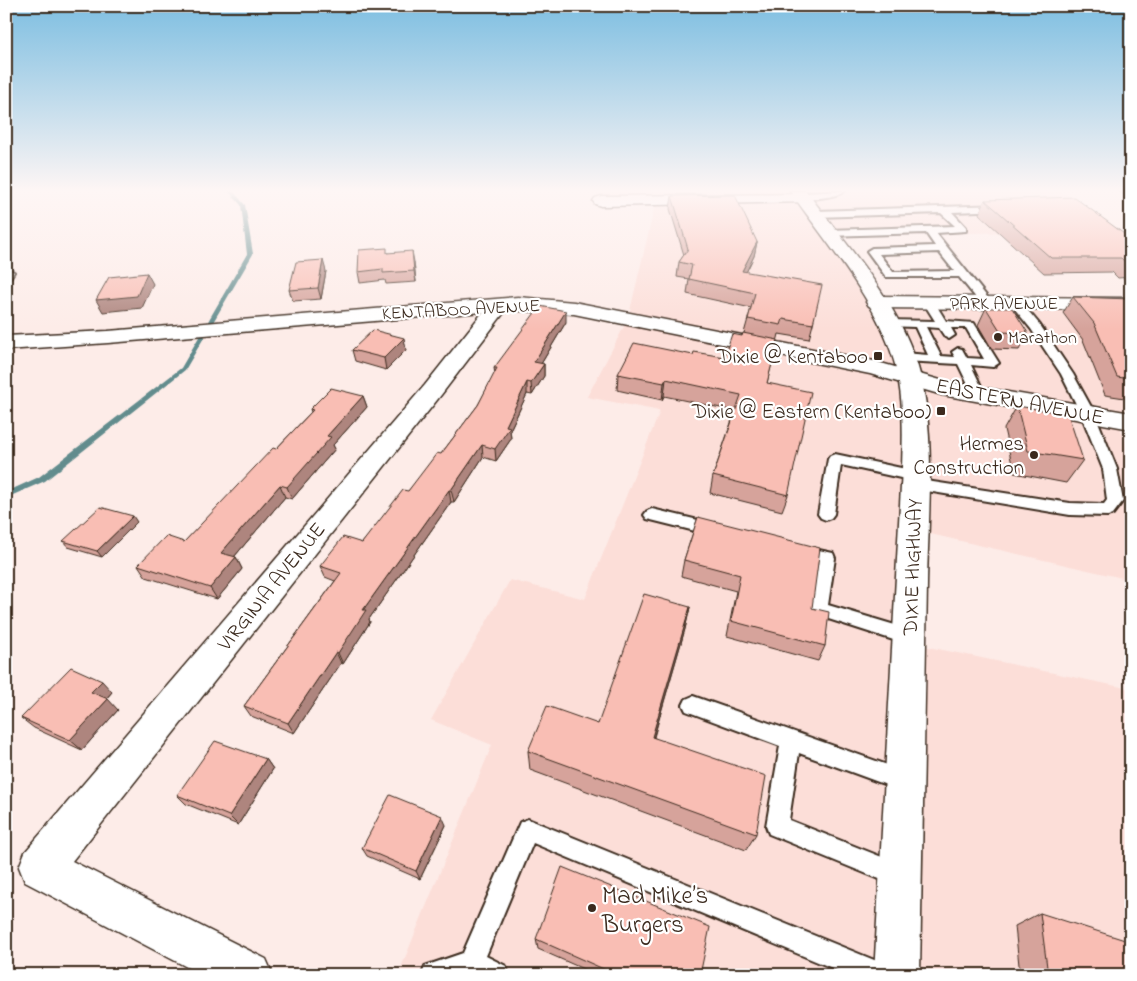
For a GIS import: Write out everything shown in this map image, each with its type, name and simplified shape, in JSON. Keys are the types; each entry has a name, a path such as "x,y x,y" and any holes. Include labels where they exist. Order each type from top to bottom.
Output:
{"street":[{"name":"DIXIE HIGHWAY","path":"830,237 876,302 887,323 906,367 915,412 915,480 897,975"},
{"name":"PARK AVENUE","path":"876,302 1131,304"},
{"name":"KENTABOO AVENUE","path":"6,343 518,303 574,308 865,366 906,367"},
{"name":"VIRGINIA AVENUE","path":"250,975 40,867 433,390 500,304"},
{"name":"EASTERN AVENUE","path":"906,367 942,388 1131,421"}],"lane":[{"path":"934,237 986,303"},
{"path":"942,249 872,251 890,275 962,274"},
{"path":"6,271 9,272 6,276"},
{"path":"929,302 949,335"},
{"path":"826,514 835,459 915,480 1070,509 1108,510 1115,501 1110,469 1088,414 1057,358 1036,327 1016,303"},
{"path":"887,323 970,325 993,362 961,357 936,359 906,367"},
{"path":"919,324 936,359"},
{"path":"961,357 979,394"},
{"path":"652,515 726,533"},
{"path":"781,547 827,558 819,610 909,637"},
{"path":"693,705 904,780"},
{"path":"791,740 777,826 900,876"},
{"path":"471,962 528,830 880,975"},
{"path":"434,975 471,962 497,975"}],"shaded area":[{"path":"648,237 831,237 876,302 1131,304 1131,421 1117,419 1131,458 1131,580 913,530 909,643 1131,689 1131,975 398,975 492,745 431,720 510,580 585,599 660,411 587,397 628,319"}],"building":[{"path":"684,237 755,237 757,242 742,271 822,285 813,324 783,319 781,325 748,319 755,293 689,279 692,265 679,262 688,249"},
{"path":"1027,237 1128,237 1131,239 1131,263 1127,264 1121,258 1051,258"},
{"path":"387,248 387,253 412,251 414,271 383,273 383,269 358,272 359,250"},
{"path":"323,260 318,288 289,290 296,262"},
{"path":"147,273 137,296 96,300 109,277"},
{"path":"1073,297 1131,299 1131,379 1117,377 1094,323"},
{"path":"540,306 566,311 534,362 544,364 531,383 527,382 506,426 510,427 495,449 482,445 363,610 366,610 288,723 244,706 341,573 320,566 343,537 362,543 403,490 408,491 437,453 441,454 478,405 497,368 494,368"},
{"path":"986,308 1012,308 1028,333 1001,332"},
{"path":"373,330 404,338 384,358 352,350"},
{"path":"743,333 778,340 767,383 811,392 788,495 713,476 741,395 666,379 664,383 618,374 634,343 693,355 694,352 724,357 732,334 742,336"},
{"path":"331,388 363,396 327,436 331,437 287,487 280,485 221,553 236,557 210,588 138,565 166,536 184,542 273,448 276,449 313,410 310,409"},
{"path":"1017,406 1068,414 1083,460 1028,451"},
{"path":"100,507 133,516 97,551 63,541"},
{"path":"698,517 820,548 812,608 829,612 825,646 731,621 740,575 684,560"},
{"path":"644,594 690,607 652,737 766,776 756,834 528,751 547,706 598,724"},
{"path":"71,667 102,681 91,692 108,699 70,740 21,718"},
{"path":"215,741 266,759 229,816 177,795"},
{"path":"390,795 442,816 416,871 362,848"},
{"name":"Mad Mike’s Burgers","path":"562,867 710,927 700,975 617,975 536,939"},
{"path":"1040,913 1128,941 1131,955 1131,975 1048,975"},
{"path":"6,969 18,975 6,975"}],"waterway":[{"path":"6,495 42,479 183,369 250,254 248,237"}],"place":[{"name":"Marathon","path":"998,337"},
{"name":"Dixie @ Kentaboo","path":"878,356"},
{"name":"Dixie @ Eastern (Kentaboo)","path":"941,411"},
{"name":"Hermes Construction","path":"1034,455"},
{"name":"Mad Mike’s Burgers","path":"592,908"}]}
